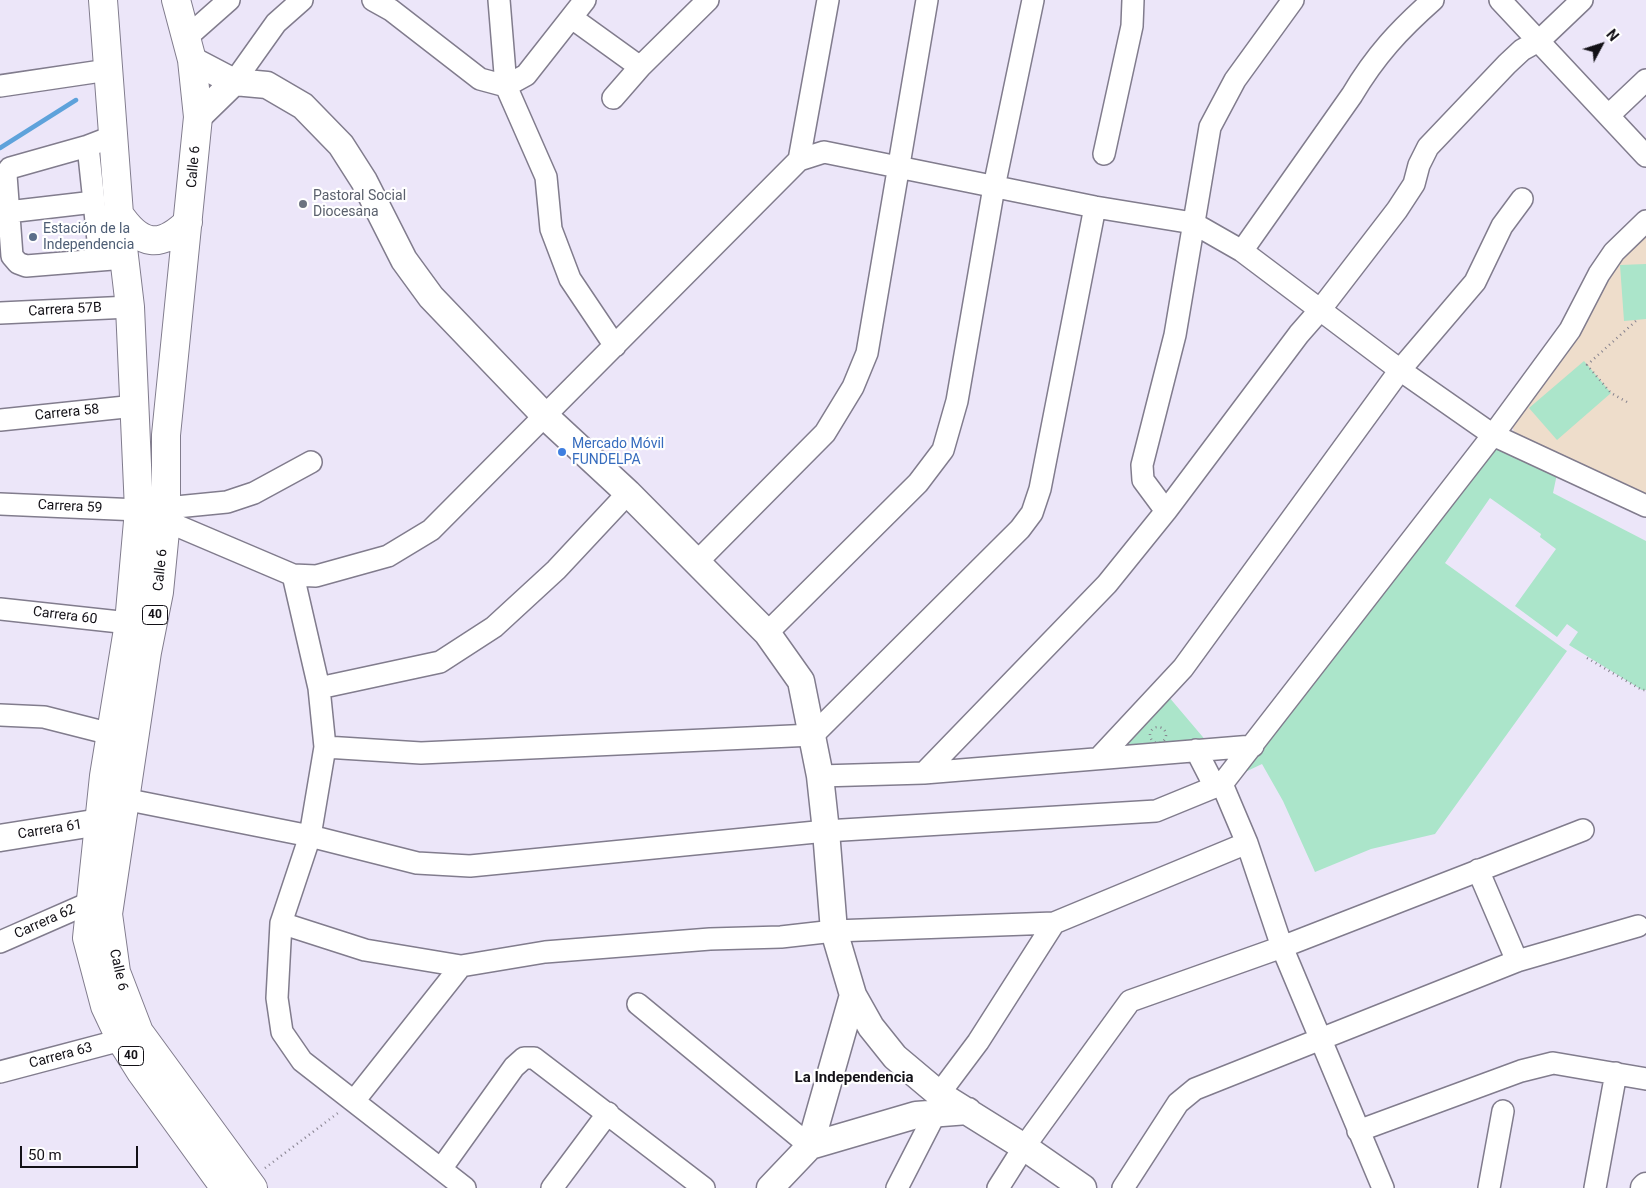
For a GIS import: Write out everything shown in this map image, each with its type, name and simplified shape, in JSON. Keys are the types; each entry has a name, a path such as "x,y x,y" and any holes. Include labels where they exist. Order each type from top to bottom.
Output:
{"highway":[{"name":"Calle 6","path":"103,0 119,214 113,259 130,307 139,510 129,623 111,734 89,902 87,938 105,1006 121,1040 141,1072 242,1186"},
{"name":"Calle 6","path":"176,0 189,49 198,117 166,435 166,514 159,592 147,652 108,914 116,972 139,1032 242,1186"},
{"path":"119,214 131,232 151,240 173,237 188,222"}],"main road":[{"path":"189,49 234,82 267,86 303,106 341,145 364,181 404,260 431,297 546,417 628,493 767,633 801,681 820,776 834,931 854,995 871,1027 937,1104 968,1111 1083,1188"},
{"path":"198,117 234,82"},
{"name":"Carrera 61","path":"0,838 100,822"},
{"path":"770,1188 810,1146 854,995"},
{"path":"810,1146 916,1115 937,1104"}],"street":[{"path":"189,49 229,0"},
{"path":"234,82 276,23 302,0"},
{"path":"373,0 391,10 480,79 506,86 526,75 578,7 640,68"},
{"path":"499,0 506,86 546,177 551,229 570,279 615,346"},
{"path":"613,98 708,0"},
{"path":"800,160 828,0"},
{"path":"696,563 825,433 853,387 867,352 927,0"},
{"path":"767,633 918,483 943,450 957,401 994,187 1033,0"},
{"path":"1104,154 1132,26 1133,0"},
{"path":"1166,511 1143,480 1142,465 1175,334 1210,127 1235,80 1293,0"},
{"path":"1242,251 1352,95 1368,68 1400,29 1433,0"},
{"path":"1500,0 1540,40 1646,156"},
{"path":"924,773 1107,584 1166,511 1414,184 1418,165 1428,147 1507,64 1522,50 1540,40 1582,0"},
{"path":"0,86 108,70"},
{"path":"1609,115 1646,80"},
{"path":"88,146 94,202 113,259 26,266 18,263 12,256 8,212 6,175 10,168 88,146 114,136"},
{"path":"166,514 293,575 316,576 388,556 431,530 546,417 800,160 824,152 1095,207 1193,223 1242,251 1400,370 1493,435 1646,506"},
{"path":"1100,757 1183,668 1400,370 1474,282 1502,226 1522,199"},
{"path":"8,212 94,202"},
{"path":"325,747 421,753 813,735 1020,529 1032,513 1040,489 1095,207"},
{"path":"124,799 310,836 417,864 470,866 826,830 1156,811 1218,786 1253,746 1493,435 1570,330 1599,274 1614,252 1646,221"},
{"name":"Carrera 57B","path":"0,313 130,307"},
{"name":"Carrera 58","path":"0,420 134,406"},
{"path":"166,514 226,502 254,493 311,462"},
{"path":"319,688 440,662 448,657 494,627 556,570 628,493"},
{"name":"Carrera 59","path":"0,504 139,510"},
{"path":"293,575 319,688 325,747 310,836 281,923 277,998 282,1032 302,1061 465,1188"},
{"name":"Carrera 60","path":"0,609 129,623"},
{"path":"0,715 44,717 111,734"},
{"path":"820,776 924,773 1100,757 1253,746"},
{"path":"1196,750 1218,786 1247,843 1282,947 1383,1188"},
{"path":"998,1188 1024,1147 1130,1001 1282,947 1583,830"},
{"path":"281,923 365,950 461,966 545,952 834,931 1054,923 1247,843"},
{"path":"1478,870 1516,961"},
{"name":"Carrera 62","path":"0,942 89,902"},
{"path":"897,1188 937,1104 1054,923"},
{"path":"1123,1188 1178,1103 1195,1089 1516,961 1638,926"},
{"path":"354,1101 461,966"},
{"path":"638,1004 810,1146"},
{"name":"Carrera 63","path":"0,1072 121,1040"},
{"path":"441,1169 514,1067 524,1058 534,1058 704,1188"},
{"path":"1358,1131 1521,1070 1553,1063 1646,1079"},
{"path":"1595,1188 1616,1073"},
{"path":"1489,1188 1503,1111"},
{"path":"552,1188 608,1113"}],"path":[{"path":"1628,402 1612,393 1587,365 1637,320"},
{"path":"1587,658 1642,690 1646,690"},
{"path":"242,1186 354,1101"}],"shaded area":[{"path":"1646,230 1646,501 1515,439 1512,423 1621,256"}],"green space":[{"path":"1646,264 1646,319 1624,321 1620,265"},
{"path":"1584,361 1611,393 1557,440 1529,408"},
{"path":"1494,445 1557,474 1553,493 1646,541 1646,690 1642,690 1569,645 1578,632 1567,624 1557,637 1515,606 1556,549 1540,537 1541,534 1490,498 1445,563 1567,651 1435,834 1371,849 1315,872 1283,801 1262,764 1243,773"},
{"path":"1163,690 1213,749 1100,757"}],"waterway":[{"path":"0,148 76,100"}],"place":[{"name":"Pastoral Social Diocesana","path":"303,204"},
{"name":"Estación de la Independencia","path":"33,237"},
{"name":"Mercado Móvil FUNDELPA","path":"562,452"}],"district":[{"name":"La Independencia","path":"854,1078"}]}
